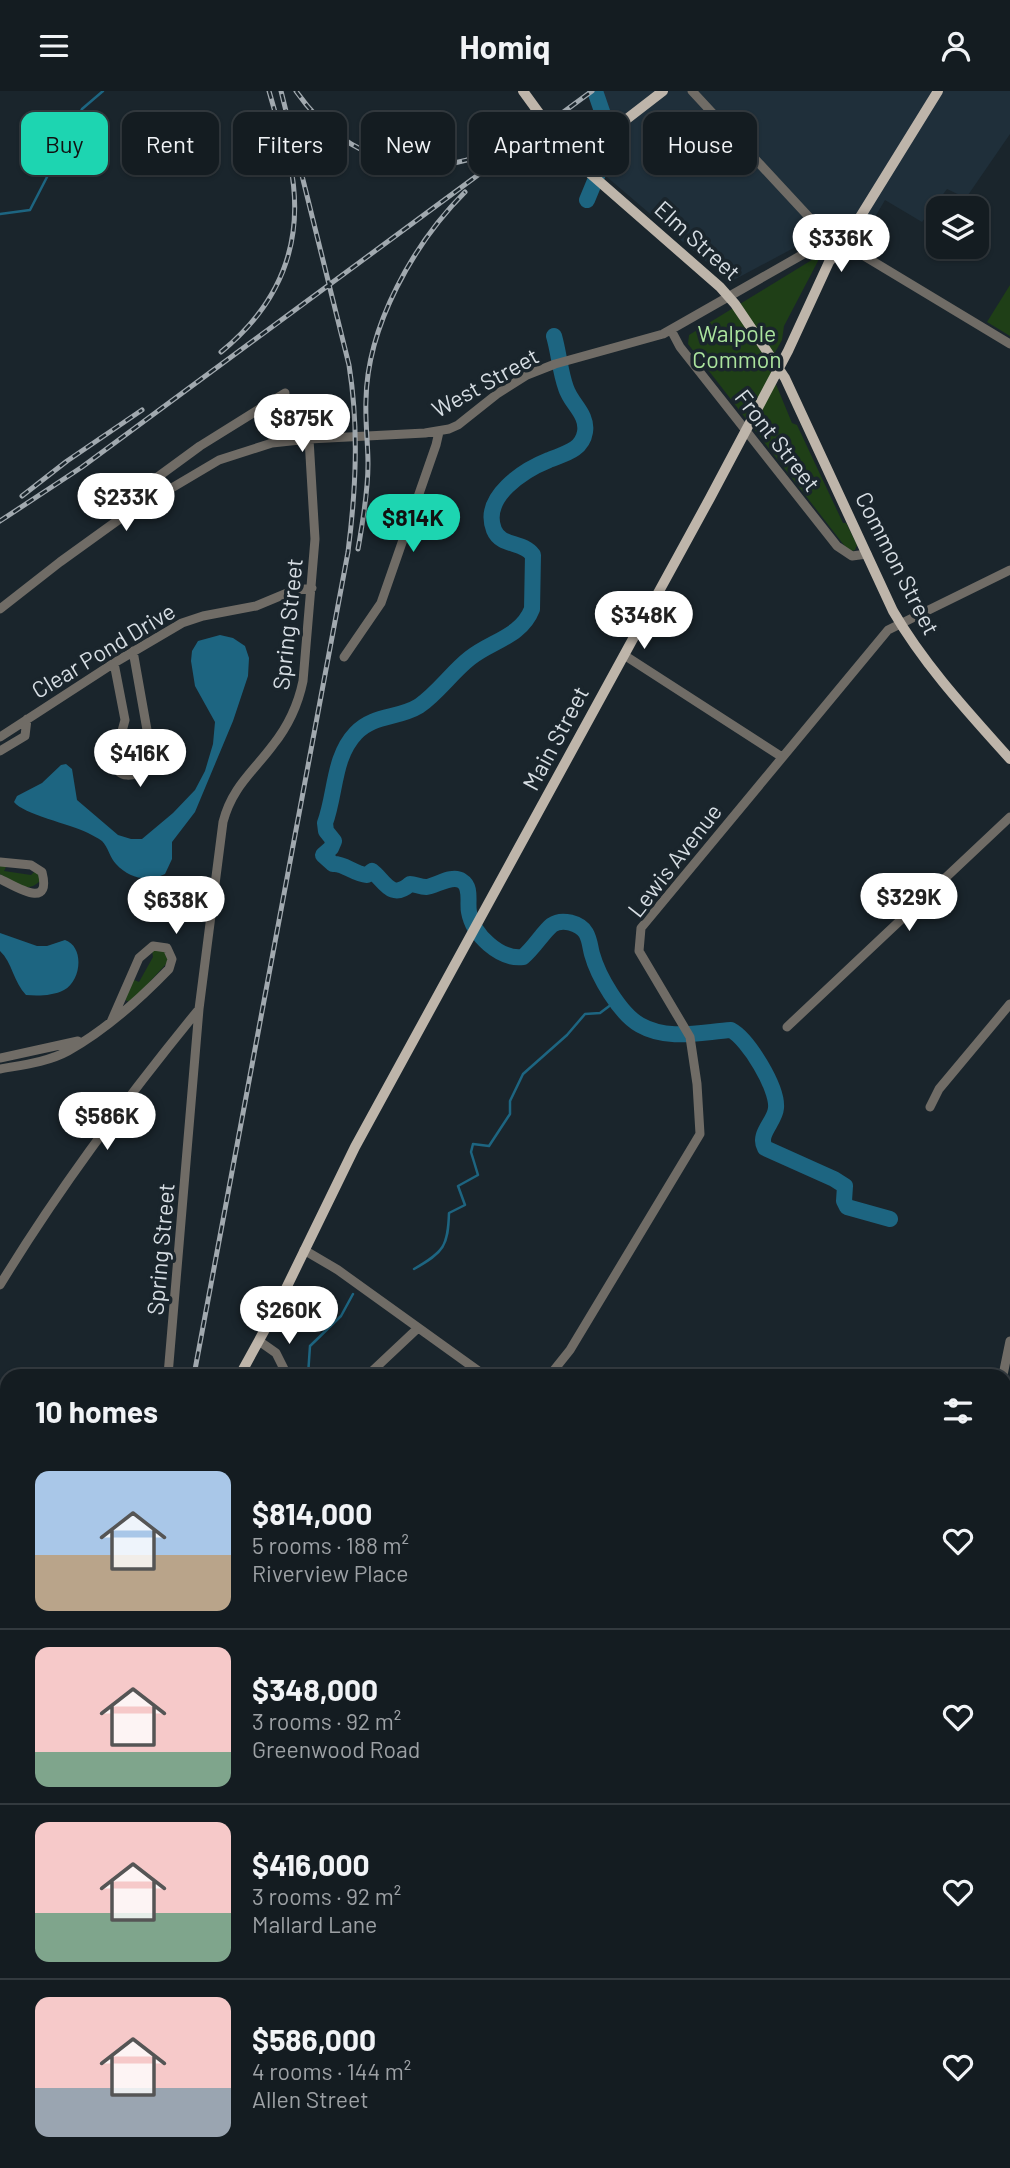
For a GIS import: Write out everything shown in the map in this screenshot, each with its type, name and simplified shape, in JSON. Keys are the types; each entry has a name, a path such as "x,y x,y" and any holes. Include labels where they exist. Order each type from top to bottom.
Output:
{"main road":[{"name":"Elm Street","path":"523,91 538,112"},
{"path":"629,116 663,91"},
{"name":"Main Street","path":"243,1369 355,1147 746,430 829,262 844,243 938,91"},
{"name":"Elm Street","path":"592,175 730,296 779,367"},
{"name":"Common Street","path":"779,367 900,622 953,696 1010,759"}],"street":[{"path":"692,91 821,230 1010,344"},
{"name":"West Street","path":"0,609 121,518 232,454 272,443 309,439 439,432 458,425 517,381 555,364 671,331 807,252 844,243"},
{"name":"Front Street","path":"671,331 680,347 837,546 852,556 867,554"},
{"path":"121,518 129,498 200,446 285,394"},
{"path":"344,657 381,603 439,432"},
{"name":"Spring Street","path":"169,1369 199,1009 220,839 227,809 238,786 272,746 295,710 303,681 315,538 309,439"},
{"name":"Lewis Avenue","path":"555,1369 570,1350 701,1135 697,1084 688,1033 639,951 642,928 888,630 1010,571"},
{"name":"Clear Pond Drive","path":"0,737 133,651 192,619 256,605 292,591 312,588"},
{"path":"114,663 125,720 114,761 117,771 124,776 136,775 148,769 152,758 133,651"},
{"path":"624,655 782,757"},
{"path":"0,751 25,736 27,719"},
{"path":"788,1027 1010,817"},
{"path":"0,862 31,865 42,872 44,880 39,893 32,894 0,879"},
{"path":"0,1069 55,1057 69,1051 111,1022 169,969 172,959 167,948 153,946 139,958 111,1022"},
{"path":"930,1107 939,1089 1010,1004"},
{"path":"0,1286 24,1246 119,1109 199,1009"},
{"path":"0,1058 83,1040"},
{"path":"304,1250 338,1270 476,1369"},
{"path":"374,1369 418,1328"},
{"path":"259,1341 276,1353 283,1369"},
{"path":"1004,1369 1010,1341"}],"shaded area":[{"path":"602,91 1010,91 1010,134 967,196 947,189 942,196 926,196 926,217 922,222 885,200 861,241 833,227 730,282 605,175 629,175 629,112 600,112"}],"green space":[{"name":"Walpole Common","path":"818,258 818,261 784,326 782,340 768,365 792,423 797,425 843,523 846,523 857,545 852,551 847,549 688,344 689,335"},
{"path":"1010,285 1010,336 987,322"},
{"path":"0,865 7,865 4,871 31,875 37,869 40,881 30,887 20,886 0,874"},
{"path":"161,948 168,956 167,963 131,1002 124,999 132,979 139,982 153,957 152,950"}],"water":[{"path":"220,635 233,638 245,646 249,658 248,676 233,721 195,812 172,842 172,859 165,874 152,878 133,876 116,864 99,839 27,811 14,802 17,796 42,783 61,765 66,764 72,769 77,800 118,835 142,839 195,790 205,771 213,744 215,722 195,686 192,651 198,641"},
{"path":"0,933 37,946 65,940 71,944 76,950 78,964 70,986 60,992 26,995 0,951"}],"waterway":[{"path":"0,214 30,210 82,109 103,91"},
{"path":"587,200 609,147 605,120 595,91"},
{"path":"554,336 568,394 584,420 583,438 576,448 528,471 507,486 499,496 492,518 497,535 533,555 532,609 521,626 470,658 419,706 370,723 356,733 339,764 325,823 326,831 334,841 323,855 333,864 362,874 367,875 372,871 393,890 403,889 410,884 426,887 454,879 462,881 467,887 469,912 476,929 497,950 514,957 523,957 556,923 566,922 580,927 587,936 595,963 605,983 632,1020 662,1033 696,1034 731,1030 745,1043 761,1065 775,1099 775,1113 763,1138 765,1148 845,1186 844,1201 847,1207 890,1219"},
{"path":"414,1269 432,1258 442,1247 449,1213 465,1205 458,1186 478,1175 471,1152 473,1144 489,1146 510,1114 510,1101 523,1074 567,1035 585,1014 600,1013 616,1001"},
{"path":"308,1369 310,1346 341,1316 353,1294"}],"railway":[{"path":"269,91 275,112"},
{"path":"195,1369 348,552 353,505 355,435 349,365 281,91"},
{"path":"296,91 316,116 339,136 364,151 391,161 419,165 448,164 469,159"},
{"path":"0,521 82,467 592,91"},
{"path":"221,352 259,313 284,268 294,219 292,175"},
{"path":"358,549 368,475 368,372 375,343 384,315 412,261 428,236 465,192"},
{"path":"22,496 67,461 142,410"}]}
